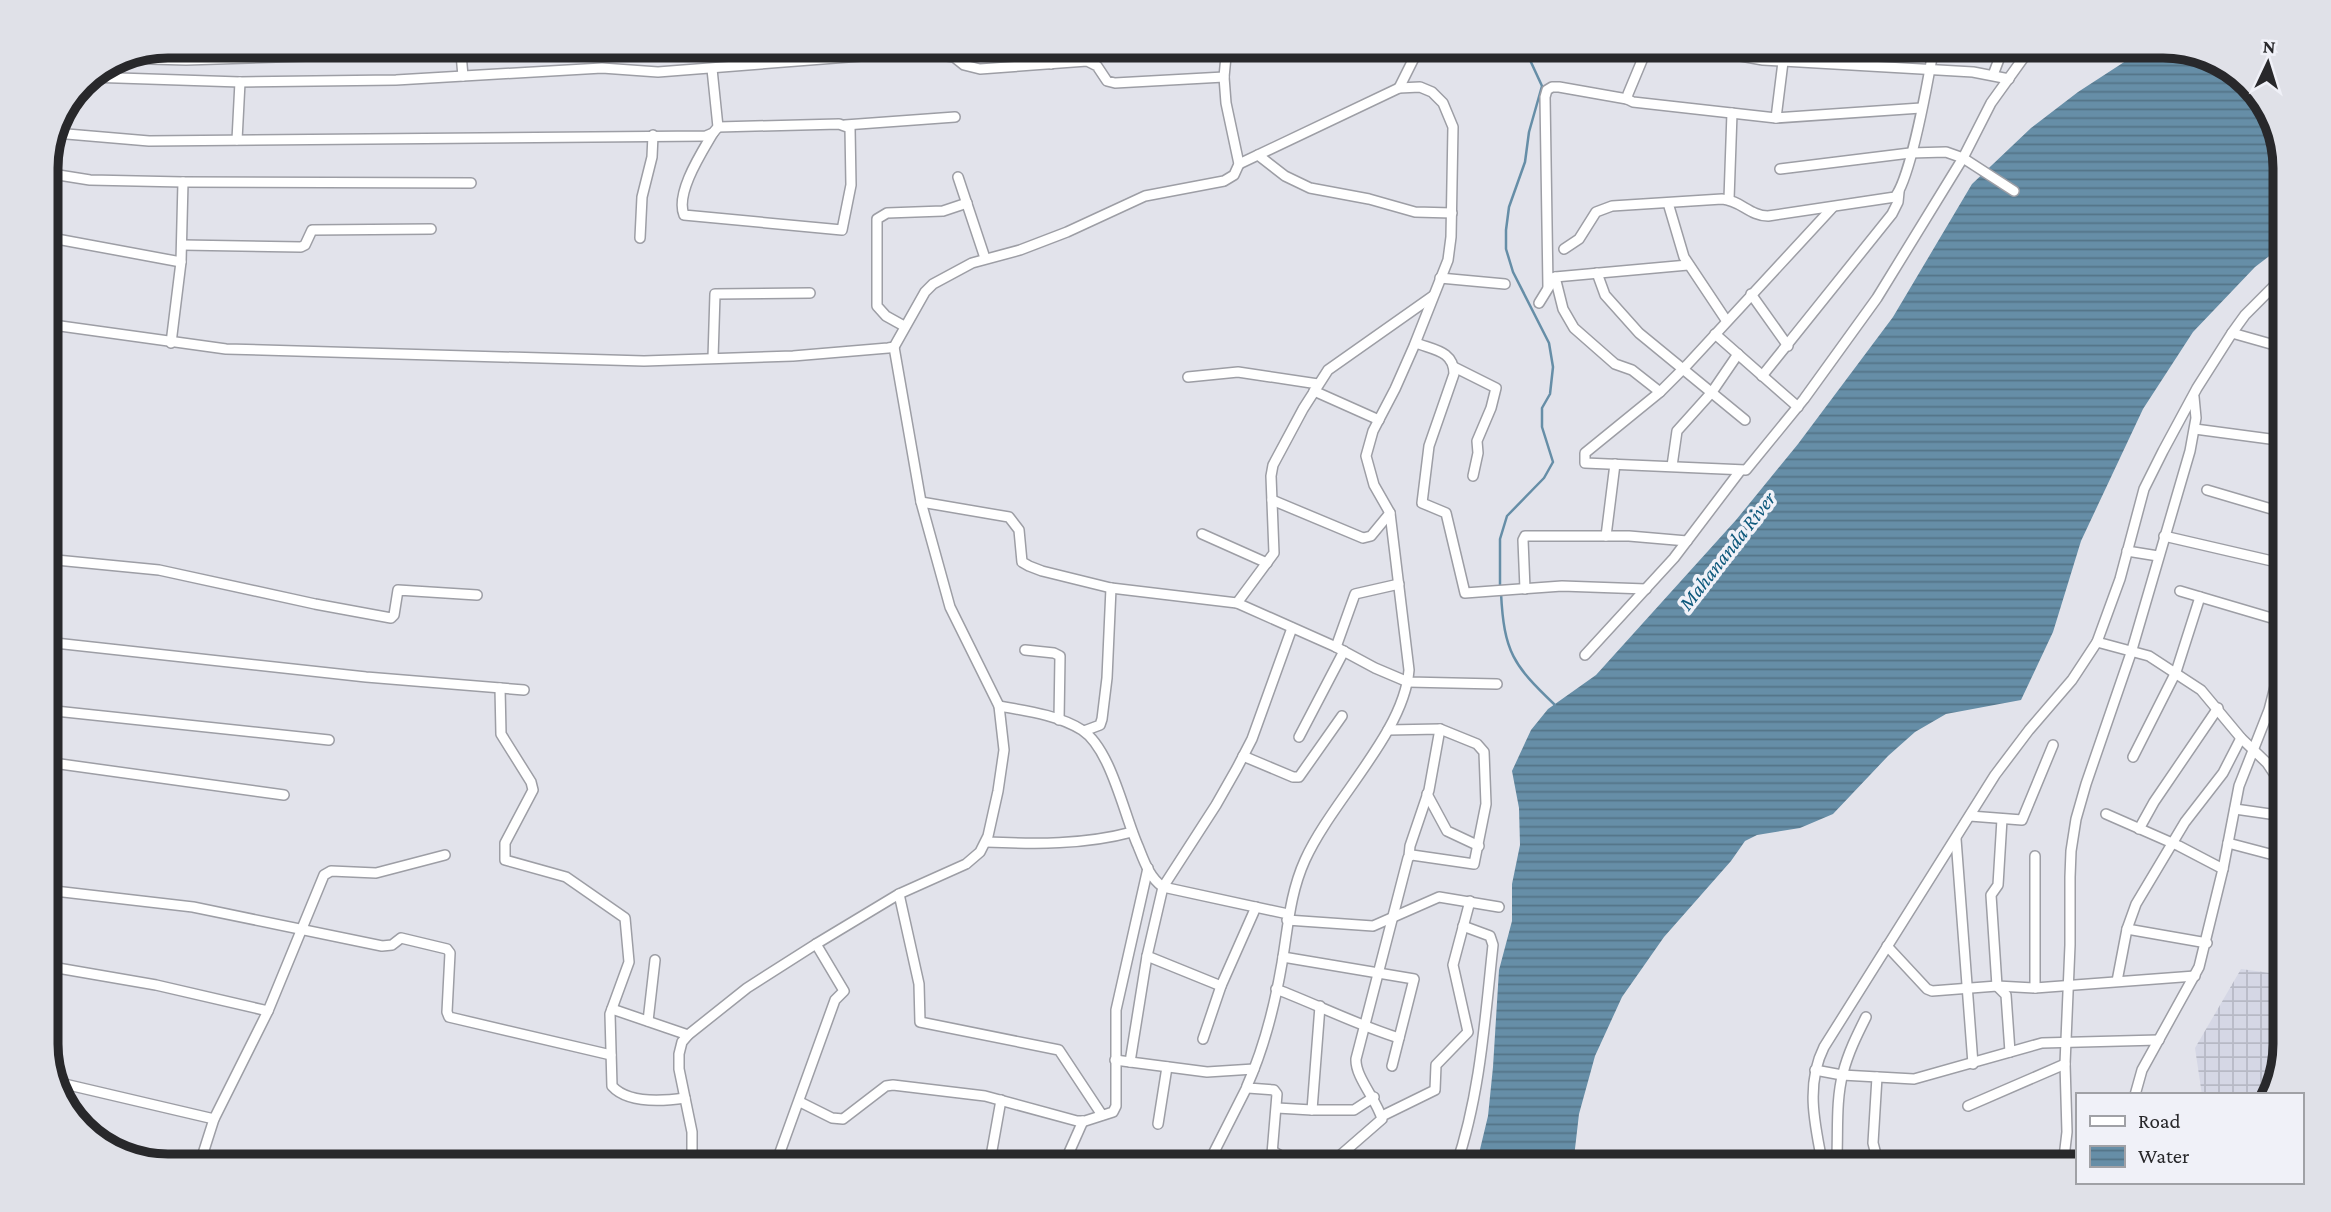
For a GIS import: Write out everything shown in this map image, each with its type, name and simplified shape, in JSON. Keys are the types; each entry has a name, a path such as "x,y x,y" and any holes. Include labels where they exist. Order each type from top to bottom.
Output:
{"street":[{"path":"153,59 254,58"},
{"path":"462,58 463,76"},
{"path":"105,78 240,82 396,80 602,68 658,72 849,58"},
{"path":"955,58 964,65 980,69 1093,62 1107,81 1115,83 1224,77"},
{"path":"1051,58 1051,64"},
{"path":"692,1154 692,1132 678,1054 682,1042 747,988 816,944 899,894 966,864 980,852 986,842 999,792 1004,750 999,706 950,607 921,502 894,347 904,326 918,302 933,284 985,258 1020,250 1067,232 1145,196 1224,181 1234,175 1239,164 1226,103 1226,58"},
{"path":"1399,88 1414,58"},
{"path":"1627,99 1643,58"},
{"path":"1758,58 1783,62 1993,75 2009,79"},
{"path":"1762,376 1892,214 1898,202 1932,58"},
{"path":"1993,75 1999,58"},
{"path":"1833,207 1660,392 1585,454 1586,464 1746,470 1798,407 1877,298 1963,158 1985,114 2024,58"},
{"path":"1776,118 1783,62"},
{"path":"712,69 715,130 689,178 682,207 684,215 841,230 852,174 850,128 845,125"},
{"path":"237,140 240,82"},
{"path":"1214,1154 1254,1069 1276,989 1297,880 1313,842 1388,730 1408,682 1409,670 1390,513 1374,485 1366,456 1370,439 1416,343 1450,250 1453,127 1443,103 1432,92 1420,87 1399,88 1239,164"},
{"path":"1548,287 1547,90 1559,87 1633,102 1776,118 1921,108"},
{"path":"1729,199 1732,113"},
{"path":"64,132 74,135 149,141 706,136 715,130 955,117"},
{"path":"640,238 642,197 652,157 653,135"},
{"path":"1780,169 1910,153 1946,152 1963,158 2014,191"},
{"path":"1258,155 1285,176 1310,188 1369,199 1415,212 1452,213"},
{"path":"58,175 90,180 183,182 471,183"},
{"path":"958,177 985,258"},
{"path":"171,343 181,262 183,182"},
{"path":"1564,249 1579,239 1591,217 1612,206 1729,199 1759,216 1889,199 1899,192"},
{"path":"904,326 886,316 877,306 877,219 887,213 943,211 967,203"},
{"path":"1668,203 1684,257 1727,320"},
{"path":"182,245 301,247 305,245 312,230 431,229"},
{"path":"58,239 181,262"},
{"path":"1539,303 1555,277 1689,265"},
{"path":"1597,273 1605,295 1641,335 1745,420"},
{"path":"1555,277 1563,310 1574,328 1615,364 1630,369 1660,392"},
{"path":"1440,278 1505,284"},
{"path":"1821,1154 1814,1119 1812,1085 1824,1047 1996,775 2029,730 2072,680 2097,642 2107,620 2144,489 2194,396 2232,333 2245,315 2273,287"},
{"path":"713,358 715,294 810,293"},
{"path":"1751,294 1788,346"},
{"path":"1237,603 1273,555 1275,547 1271,476 1276,456 1316,387 1336,362 1433,296"},
{"path":"58,326 226,349 644,361 793,356 894,347"},
{"path":"2232,333 2273,345"},
{"path":"1715,334 1798,407"},
{"path":"1416,343 1451,357 1454,367 1454,374 1428,449 1422,503 1446,513 1465,593 1485,594 1562,586 1646,589"},
{"path":"1672,466 1677,431 1712,392 1738,354"},
{"path":"1454,367 1496,388 1491,410 1477,441 1474,476"},
{"path":"1188,377 1238,372 1316,387 1379,420"},
{"path":"2064,1154 2071,851 2076,819 2131,653 2195,429 2194,396"},
{"path":"2195,429 2273,439"},
{"path":"1606,536 1615,464"},
{"path":"1585,655 1687,541 1740,471"},
{"path":"2207,490 2273,509"},
{"path":"1272,500 1363,538 1371,536 1390,513"},
{"path":"921,502 1009,517 1019,530 1024,564 1042,571 1111,588 1237,603 1408,682 1497,684"},
{"path":"1202,534 1267,563"},
{"path":"1525,589 1525,536 1606,536 1687,541"},
{"path":"2164,536 2273,561"},
{"path":"2127,551 2158,556"},
{"path":"58,560 159,570 391,618 394,615 398,590 478,595"},
{"path":"1299,737 1340,649 1355,594 1399,584"},
{"path":"1084,731 1100,724 1102,719 1107,678 1111,588"},
{"path":"2180,591 2273,618"},
{"path":"2133,757 2176,672 2200,597"},
{"path":"1130,1062 1147,956 1163,887 1216,805 1252,739 1292,628"},
{"path":"2097,642 2149,656 2201,690 2241,738 2273,771"},
{"path":"58,643 366,677 524,690"},
{"path":"1025,650 1060,656 1059,720"},
{"path":"500,688 500,734 531,782 533,790 506,841 505,860 566,877 625,918 629,962 609,1024 612,1086 617,1091 650,1101 685,1098"},
{"path":"2136,1093 2143,1070 2195,976 2207,943 2239,786 2273,694"},
{"path":"999,706 1059,720 1084,731 1100,752 1112,775 1147,867 1163,887 1256,907 1288,917 1370,926 1439,897 1499,906"},
{"path":"2139,829 2154,802 2218,708"},
{"path":"58,711 329,740"},
{"path":"1243,756 1293,777 1299,777 1342,716"},
{"path":"1388,730 1440,729 1477,744 1484,752 1486,804 1476,860 1473,864 1409,856"},
{"path":"1382,1116 1356,1064 1391,918 1427,794 1440,729"},
{"path":"2117,981 2127,929 2136,904 2185,822 2213,789 2241,738"},
{"path":"1970,817 2022,820 2053,745"},
{"path":"58,764 284,795"},
{"path":"1427,794 1447,831 1479,846"},
{"path":"2235,809 2273,813"},
{"path":"2106,814 2223,869"},
{"path":"2002,819 1998,885 1992,895 1997,986 2006,995 2011,1052"},
{"path":"986,842 1036,844 1105,839 1132,832"},
{"path":"1956,839 1973,1064"},
{"path":"2228,843 2273,855"},
{"path":"203,1154 215,1119 268,1011 324,875 328,872 376,873 445,855"},
{"path":"2035,856 2035,988"},
{"path":"800,1102 832,1118 843,1119 889,1085 949,1090 1001,1100 1077,1121 1113,1112 1116,1106 1116,1010 1147,867"},
{"path":"58,891 193,907 386,947 401,938 447,949 450,953 447,1012 450,1017 611,1055"},
{"path":"899,894 919,984 920,1021 1060,1051 1102,1115"},
{"path":"1342,1154 1382,1116 1436,1090 1436,1065 1468,1032 1453,965 1470,901"},
{"path":"1203,1039 1221,986 1256,907"},
{"path":"1461,1154 1468,1134 1482,1043 1493,945 1490,936 1463,926"},
{"path":"2127,929 2207,943"},
{"path":"780,1154 835,1000 844,991 816,944"},
{"path":"1887,946 1927,989 1997,986 2035,988 2195,976"},
{"path":"1147,956 1221,986"},
{"path":"1283,957 1413,978 1415,980 1392,1066"},
{"path":"648,1021 655,960"},
{"path":"58,968 156,985 268,1011"},
{"path":"1276,989 1321,1006 1363,1027 1399,1038"},
{"path":"1312,1110 1321,1006"},
{"path":"612,1009 688,1035"},
{"path":"1837,1154 1842,1075 1866,1017"},
{"path":"1815,1070 1842,1075 1914,1079 2046,1042 2067,1044 2159,1040"},
{"path":"1115,1060 1207,1072 1254,1069"},
{"path":"1968,1106 2065,1064"},
{"path":"1158,1124 1167,1067"},
{"path":"1876,1154 1873,1143 1877,1077"},
{"path":"66,1084 215,1119"},
{"path":"1247,1087 1274,1090 1277,1094 1274,1152 1277,1154"},
{"path":"1277,1108 1354,1110 1374,1097"},
{"path":"991,1154 1001,1100"},
{"path":"1069,1154 1083,1121"}],"shaded area":[{"path":"2241,969 2273,973 2273,1045 2271,1066 2262,1093 2202,1093 2195,1048"}],"water":[{"name":"Mahananda River","path":"2130,58 2185,60 2212,69 2233,83 2233,98 2248,98 2267,132 2273,160 2273,253 2255,267 2193,332 2143,409 2081,541 2053,632 2021,700 1946,714 1915,732 1888,756 1833,814 1800,828 1757,835 1745,841 1731,861 1664,937 1622,997 1595,1056 1579,1114 1574,1154 1479,1154 1488,1116 1499,970 1512,921 1512,884 1520,845 1519,808 1512,771 1531,730 1548,709 1596,675 1736,520 1798,444 1893,317 1972,184 2031,128 2078,92"}],"waterway":[{"path":"1500,586 1500,539 1507,516 1544,478 1553,462 1542,427 1542,408 1550,394 1553,367 1549,343 1513,272 1506,249 1509,207 1525,162 1529,132 1542,86 1529,58"},
{"path":"1501,593 1505,630 1513,656 1529,679 1555,705"}]}
